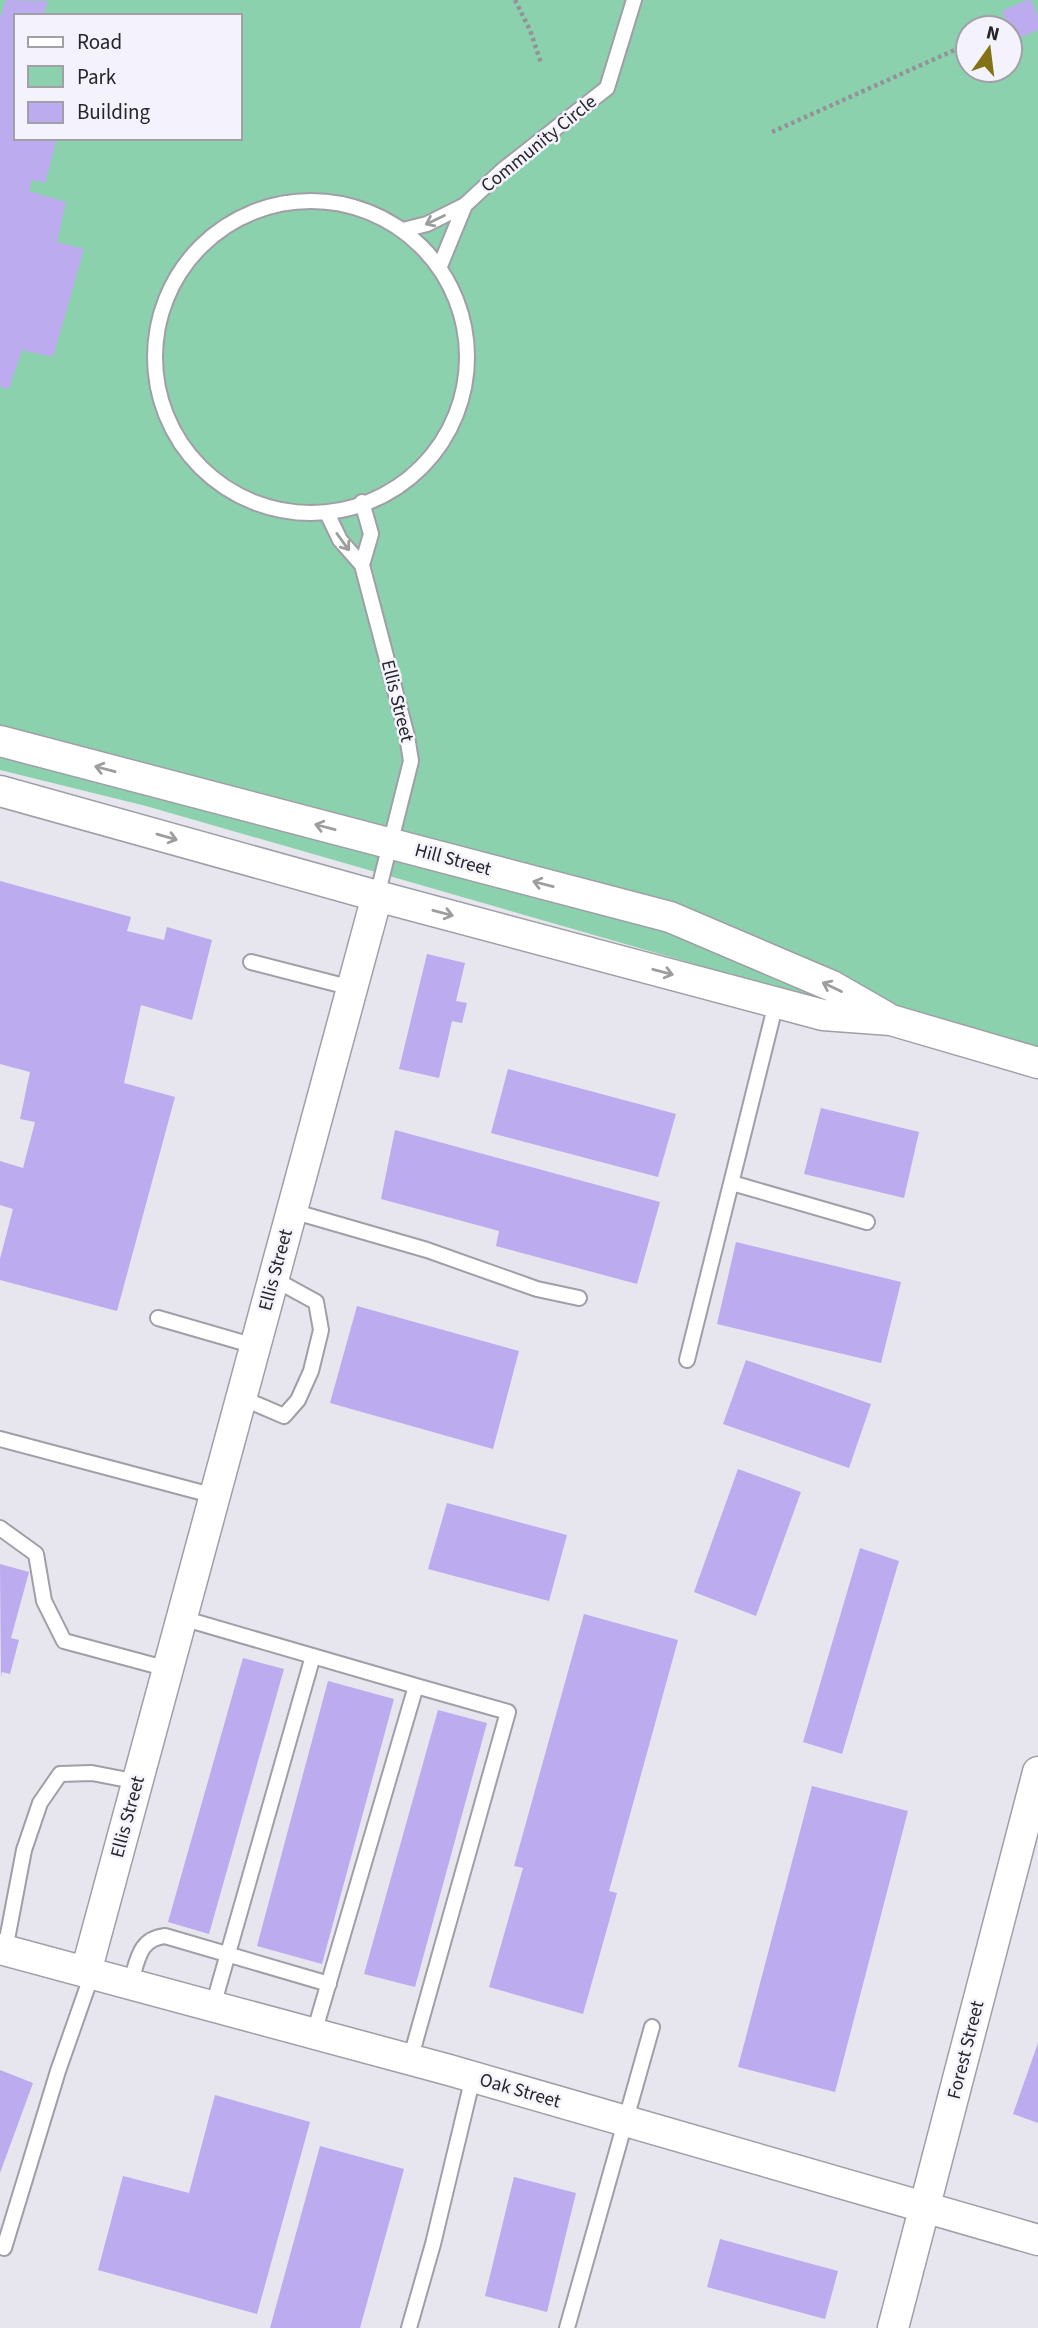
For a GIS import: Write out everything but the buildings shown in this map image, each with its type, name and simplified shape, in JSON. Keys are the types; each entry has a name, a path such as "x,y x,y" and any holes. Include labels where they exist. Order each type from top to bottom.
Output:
{"street":[{"name":"Hill Street","path":"0,741 670,917 832,986 891,1020"},
{"name":"Hill Street","path":"0,791 776,1003 824,1015 891,1020 1038,1063"},
{"name":"Ellis Street","path":"89,1973 168,1669 377,896"},
{"name":"Forest Street","path":"893,2328 1038,1772"},
{"name":"Oak Street","path":"3,1949 473,2077 1038,2240"}],"lane":[{"name":"Community Circle","path":"403,230 426,224 465,205 504,169 607,88 634,0"},
{"path":"294,201 351,205 403,230 440,266 464,317 468,379 447,438 406,484 328,515 292,514 237,497 192,462 163,413 152,356 163,300 194,252 239,217 294,201"},
{"name":"Community Circle","path":"440,266 465,205"},
{"name":"Ellis Street","path":"362,502 371,534 362,565"},
{"name":"Ellis Street","path":"328,515 340,540 362,565 407,736 411,761 377,896"},
{"path":"251,962 352,988"},
{"path":"687,1360 776,1003"},
{"path":"732,1183 867,1222"},
{"path":"292,1211 426,1250 537,1289 579,1298"},
{"path":"242,1398 284,1416 298,1400 311,1371 321,1330 316,1302 274,1279"},
{"path":"158,1318 255,1346"},
{"path":"0,1439 215,1496"},
{"path":"0,1528 36,1555 44,1601 64,1641 168,1669"},
{"path":"182,1618 508,1712 410,2060"},
{"path":"212,2006 313,1656"},
{"path":"314,2033 416,1686"},
{"path":"3,1949 24,1850 40,1803 60,1774 92,1773 138,1782"},
{"path":"130,1984 143,1947 155,1937 166,1936 329,1983"},
{"path":"4,2248 89,1973"},
{"path":"567,2328 652,2027"},
{"path":"409,2328 433,2244 473,2077"}],"path":[{"path":"515,0 530,30 541,63"},
{"path":"772,132 954,50"}],"green space":[{"path":"0,0 1038,0 1038,1063 146,806 0,770"}]}
